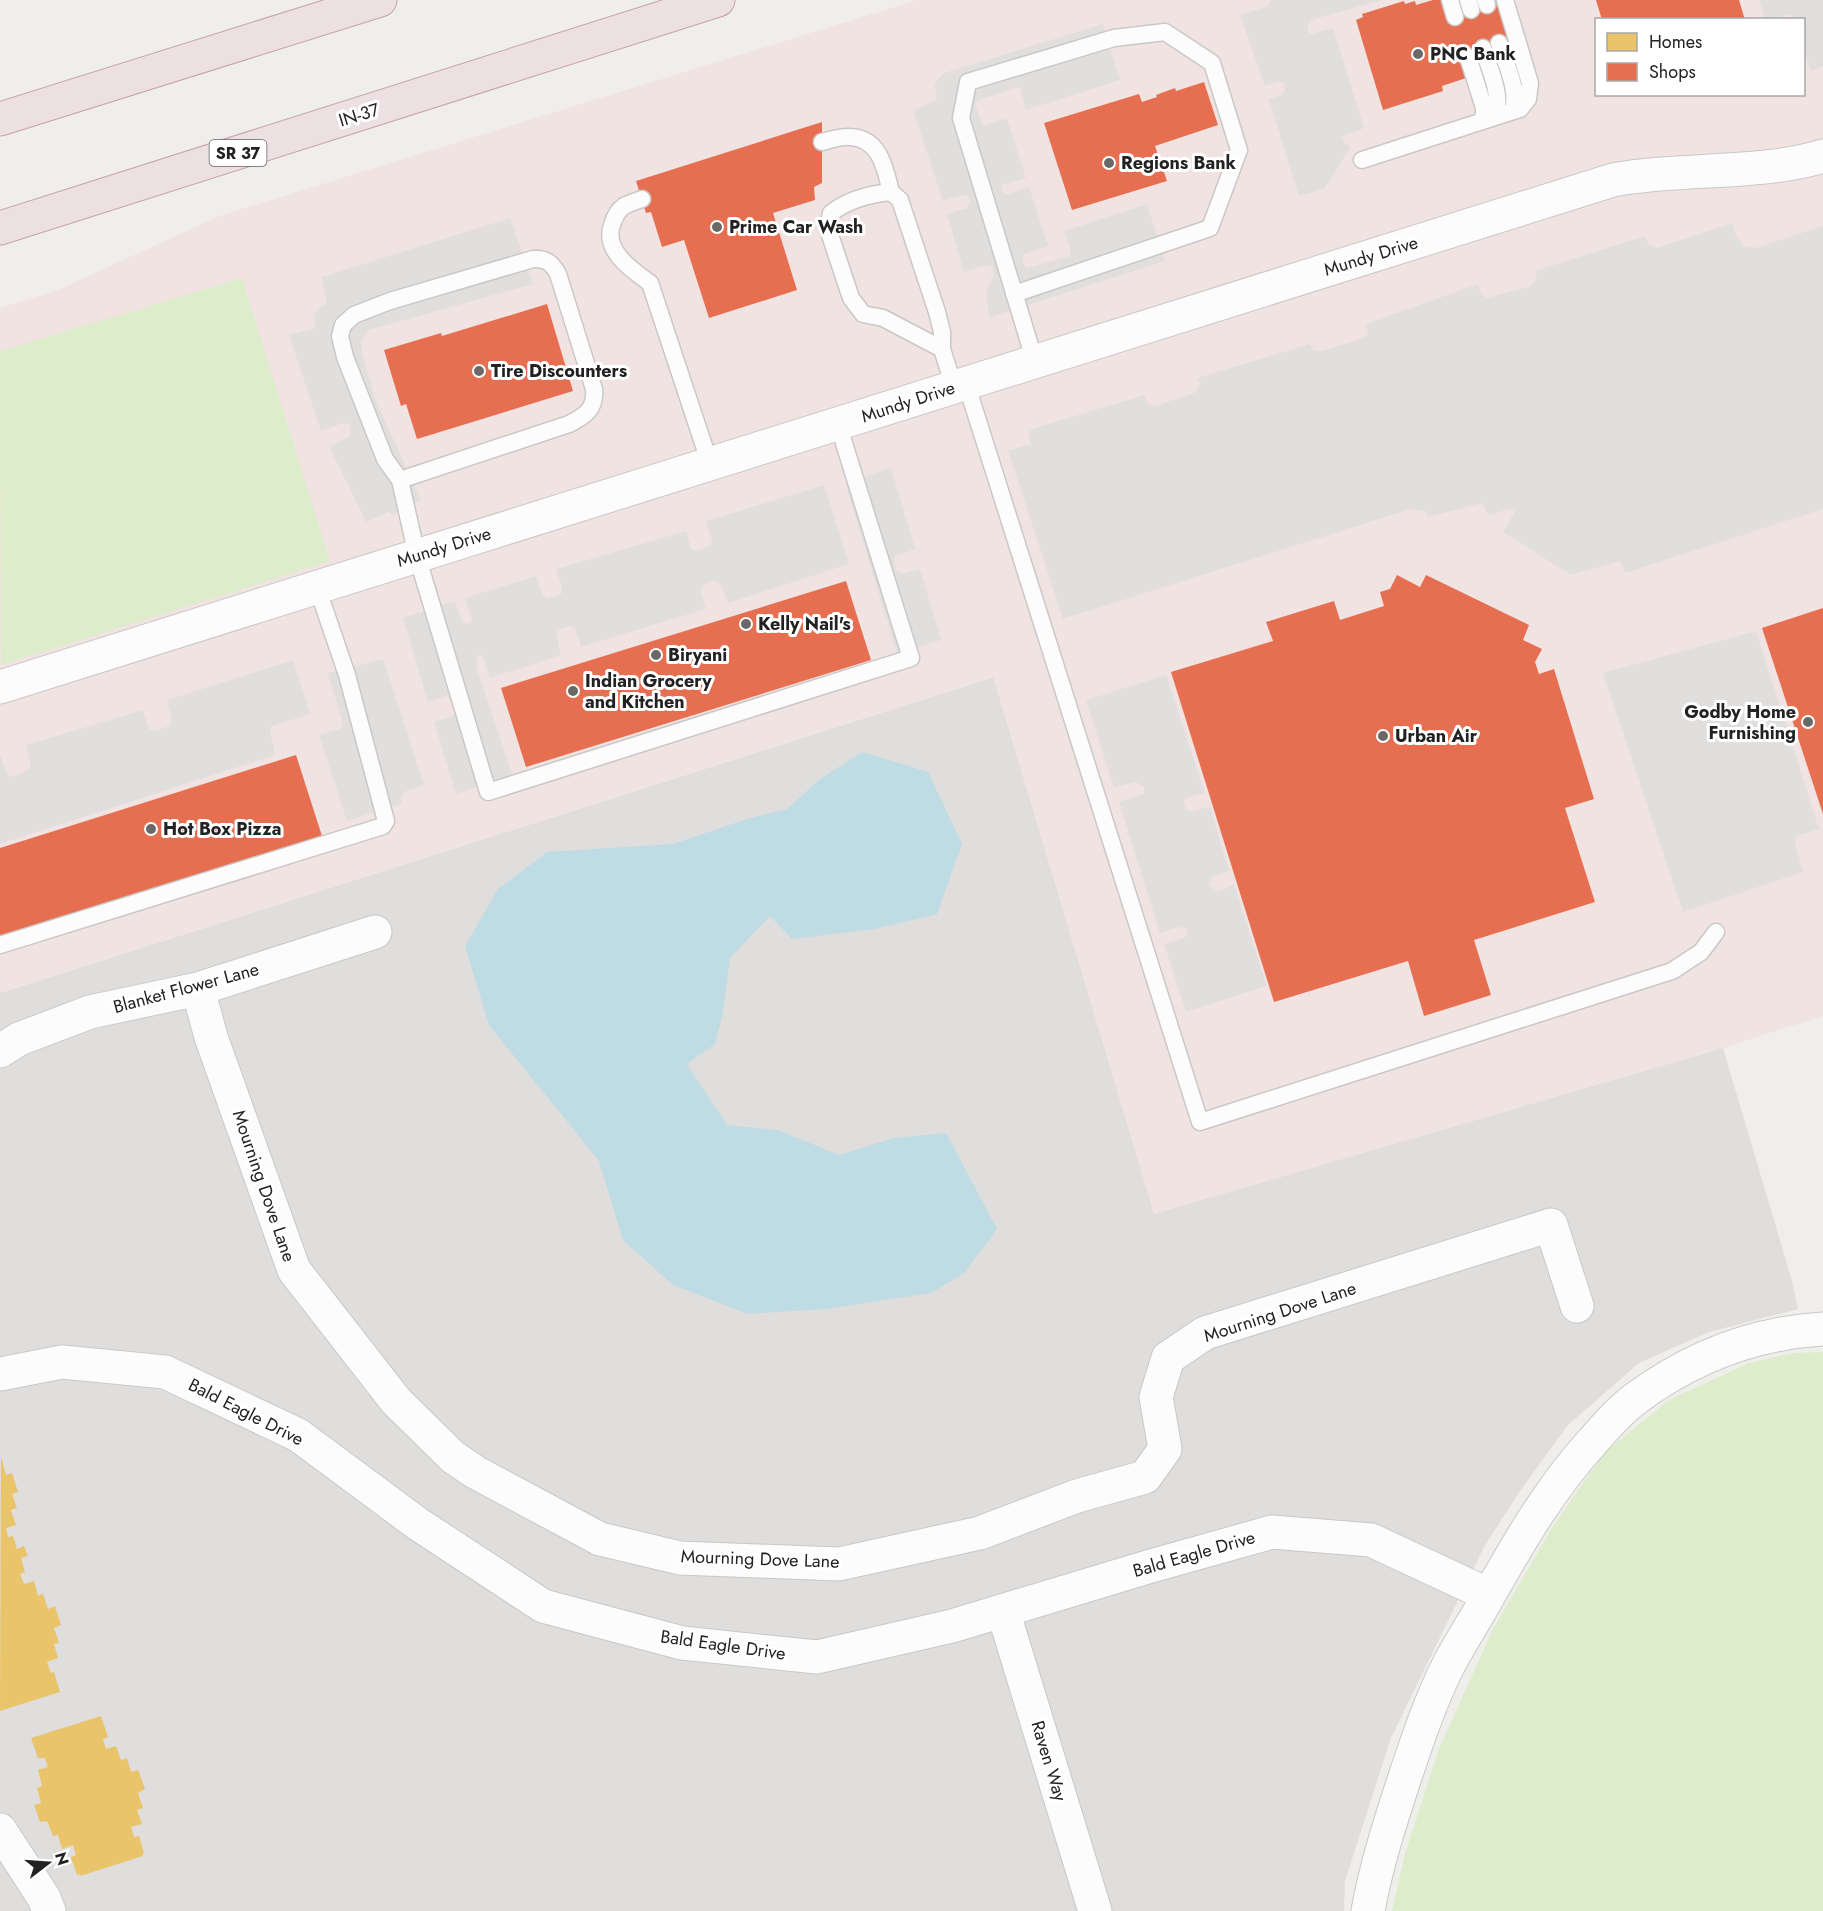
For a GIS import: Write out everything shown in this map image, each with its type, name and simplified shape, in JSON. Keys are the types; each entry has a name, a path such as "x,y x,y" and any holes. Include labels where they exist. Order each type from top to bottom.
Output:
{"highway":[{"path":"0,119 380,0"},
{"name":"IN-37","path":"0,228 718,0"}],"street":[{"name":"Mundy Drive","path":"0,687 1613,180 1660,173 1776,167 1823,156"},
{"name":"Blanket Flower Lane","path":"0,1051 19,1039 90,1012 198,989 375,932"},
{"name":"Mourning Dove Lane","path":"198,989 212,1037 294,1270 396,1401 453,1456 475,1472 600,1539 680,1558 839,1564 980,1533 1077,1496 1144,1477 1165,1449 1156,1397 1168,1358 1205,1334 1551,1225 1577,1306"},
{"path":"1368,1911 1389,1825 1427,1715 1448,1666 1524,1533 1563,1476 1613,1419 1633,1400 1662,1380 1733,1346 1767,1336 1823,1329"},
{"name":"Bald Eagle Drive","path":"0,1374 62,1362 165,1372 298,1436 418,1524 543,1606 682,1643 817,1657 952,1626 1272,1532 1371,1540 1489,1595"},
{"name":"Raven Way","path":"1003,1611 1095,1911"},
{"path":"0,1830 50,1911"}],"lane":[{"path":"1450,0 1473,7"},
{"path":"1362,160 1487,120 1525,105 1530,83 1505,0"},
{"path":"1014,294 1210,228 1239,150 1212,63 1165,32 1114,38 968,82 961,118 1014,294 1035,362"},
{"path":"1487,120 1484,116 1483,50 1514,91 1516,102 1513,111"},
{"path":"822,142 848,136 872,144 882,159 891,192 900,200 937,312 942,332 942,350 960,385 1200,1122 1672,971 1701,952 1716,932"},
{"path":"891,192 878,193 842,204 831,213 828,229 851,298 863,314 883,318 942,350"},
{"path":"642,199 623,207 615,216 609,234 614,249 626,265 650,283 710,464"},
{"path":"400,480 569,424 588,413 595,399 594,389 558,274 552,264 541,259 533,259 390,301 354,315 343,325 340,336 345,357 385,459 400,480 417,556 488,792 911,658 838,424"},
{"path":"0,945 383,826 386,821 347,675 317,587"}],"shaded area":[{"path":"917,0 1823,0 1823,1016 1723,1048 1154,1214 993,677 0,993 0,308 58,290 219,216"},
{"path":"1271,0 1381,0 1315,19 1308,26 1308,32 1311,34 1333,28 1364,128 1341,137 1351,146 1324,189 1299,196 1269,99 1285,91 1284,83 1278,81 1265,86 1240,15 1268,6"},
{"path":"1759,0 1823,0 1823,66 1811,71 1805,52 1805,18 1792,18 1790,14 1777,18 1765,18"},
{"path":"1103,24 1120,80 1026,110 1020,88 1017,87 980,100 975,104 976,108 983,126 1007,118 1026,178 1002,185 1002,191 1008,194 1029,187 1048,246 1022,255 1024,265 1028,268 1070,256 1071,251 1064,231 1147,204 1165,261 990,317 987,291 994,276 993,269 986,265 964,272 947,214 967,208 970,201 968,196 963,195 943,201 913,110 935,101 937,97 934,84 944,73"},
{"path":"510,218 533,284 369,330 364,335 361,342 362,354 376,401 421,500 393,515 388,512 366,522 329,446 349,437 351,431 349,424 343,423 321,431 289,335 313,329 316,323 313,316 327,303 322,277"},
{"path":"1733,223 1737,238 1744,246 1756,248 1823,226 1823,509 1625,573 1620,561 1571,575 1503,532 1515,511 1509,509 1489,515 1482,503 1429,517 1425,511 1411,509 1063,619 1008,450 1031,444 1028,430 1145,395 1148,404 1155,406 1197,392 1200,384 1197,378 1310,344 1314,351 1322,351 1364,338 1368,332 1366,324 1478,284 1481,294 1487,298 1531,286 1537,279 1535,271 1645,236 1649,244 1656,248"},
{"path":"891,468 915,549 894,557 896,570 902,574 920,569 941,640 897,654 845,482"},
{"path":"824,485 849,564 728,603 721,584 714,581 705,584 700,590 706,609 581,647 575,628 570,626 556,633 561,655 490,678 483,657 480,655 477,657 476,666 512,774 456,794 434,722 456,713 448,695 428,702 403,618 455,601 461,618 464,623 468,624 472,622 472,619 465,598 536,576 542,594 547,598 558,595 562,593 562,588 556,569 686,531 691,548 695,551 709,546 712,542 706,521"},
{"path":"1756,631 1819,829 1796,838 1795,843 1803,872 1683,912 1603,673"},
{"path":"383,659 424,785 406,791 401,797 402,803 347,821 319,735 340,729 343,724 328,673"},
{"path":"293,660 310,714 272,726 270,729 275,755 0,844 0,754 7,774 13,777 28,770 31,765 26,745 143,710 149,729 157,730 169,726 172,721 167,700"},
{"path":"1166,675 1205,793 1186,798 1185,806 1191,812 1210,806 1229,871 1212,877 1209,885 1217,892 1234,885 1267,986 1186,1012 1164,944 1184,938 1188,931 1180,927 1160,933 1119,802 1141,795 1144,793 1144,787 1136,782 1114,788 1086,700"},
{"path":"994,677 1154,1213 1723,1048 1792,1281 1798,1309 1709,1332 1639,1363 1568,1425 1520,1491 1484,1547 1391,1738 1345,1881 1344,1911 0,1911 0,993"}],"green space":[{"path":"242,278 330,561 1,665 0,351"},
{"path":"1823,1352 1823,1911 1392,1911 1405,1854 1439,1749 1493,1629 1552,1528 1604,1453 1669,1400 1749,1363 1794,1353"}],"water":[{"path":"862,752 928,772 962,844 937,914 875,929 792,939 770,916 730,958 723,1012 715,1044 687,1064 727,1125 778,1130 839,1155 894,1138 946,1133 997,1229 963,1274 931,1293 826,1309 748,1314 673,1285 623,1240 599,1161 489,1025 465,946 498,889 547,852 673,844 747,819 787,809 819,780"}],"building: Homes":[{"path":"1,1457 6,1475 12,1473 18,1492 12,1494 17,1508 11,1510 16,1525 6,1528 8,1537 13,1536 17,1549 24,1546 28,1556 21,1558 25,1572 20,1574 24,1584 34,1581 38,1596 43,1594 48,1609 55,1606 61,1625 54,1628 59,1643 54,1644 58,1658 47,1662 51,1673 54,1672 60,1692 0,1711"},
{"path":"101,1716 108,1737 103,1739 106,1749 116,1746 121,1760 127,1758 131,1772 138,1770 145,1789 138,1793 143,1808 137,1810 142,1824 131,1827 134,1837 139,1836 144,1853 143,1856 80,1876 77,1875 71,1857 76,1855 73,1845 62,1849 58,1835 53,1836 47,1821 40,1822 34,1805 41,1803 37,1788 42,1786 38,1770 48,1767 45,1758 38,1758 31,1738"}],"building: Shops":[{"name":"PNC Bank","path":"1433,0 1445,0 1457,15 1503,3 1515,41 1504,45 1499,43 1470,52 1469,77 1442,86 1443,91 1383,110 1356,20 1363,17 1362,14 1404,1 1405,4 1415,1 1416,5"},
{"path":"1596,0 1739,0 1744,18 1601,18"},
{"name":"Regions Bank","path":"1204,82 1218,125 1155,146 1167,181 1072,210 1044,123 1139,94 1142,102 1175,88 1176,91"},
{"name":"Prime Car Wash","path":"822,122 822,183 814,187 815,200 773,213 797,290 709,318 684,240 662,247 651,212 646,213 636,181"},
{"name":"Tire Discounters","path":"547,304 573,391 417,439 406,404 401,406 384,350 441,333 442,336"},
{"name":"Urban Air","path":"1397,575 1420,587 1426,575 1529,625 1523,640 1542,649 1535,662 1539,674 1554,669 1594,799 1565,808 1595,902 1474,940 1491,995 1424,1016 1408,961 1274,1002 1171,672 1273,641 1266,622 1334,601 1340,620 1384,606 1380,592 1390,589"},
{"path":"846,581 871,660 526,767 501,688"},
{"name":"Godby Home Furnishing","path":"1823,608 1823,814 1762,628"},
{"path":"296,755 322,836 0,937 0,848"}],"place":[{"name":"PNC Bank","path":"1418,54"},
{"name":"Regions Bank","path":"1109,163"},
{"name":"Prime Car Wash","path":"717,227"},
{"name":"Tire Discounters","path":"479,371"},
{"name":"Kelly Nail's","path":"746,624"},
{"name":"Biryani","path":"656,655"},
{"name":"Indian Grocery and Kitchen","path":"573,691"},
{"name":"Godby Home Furnishing","path":"1808,722"},
{"name":"Urban Air","path":"1383,736"},
{"name":"Hot Box Pizza","path":"151,829"}]}
